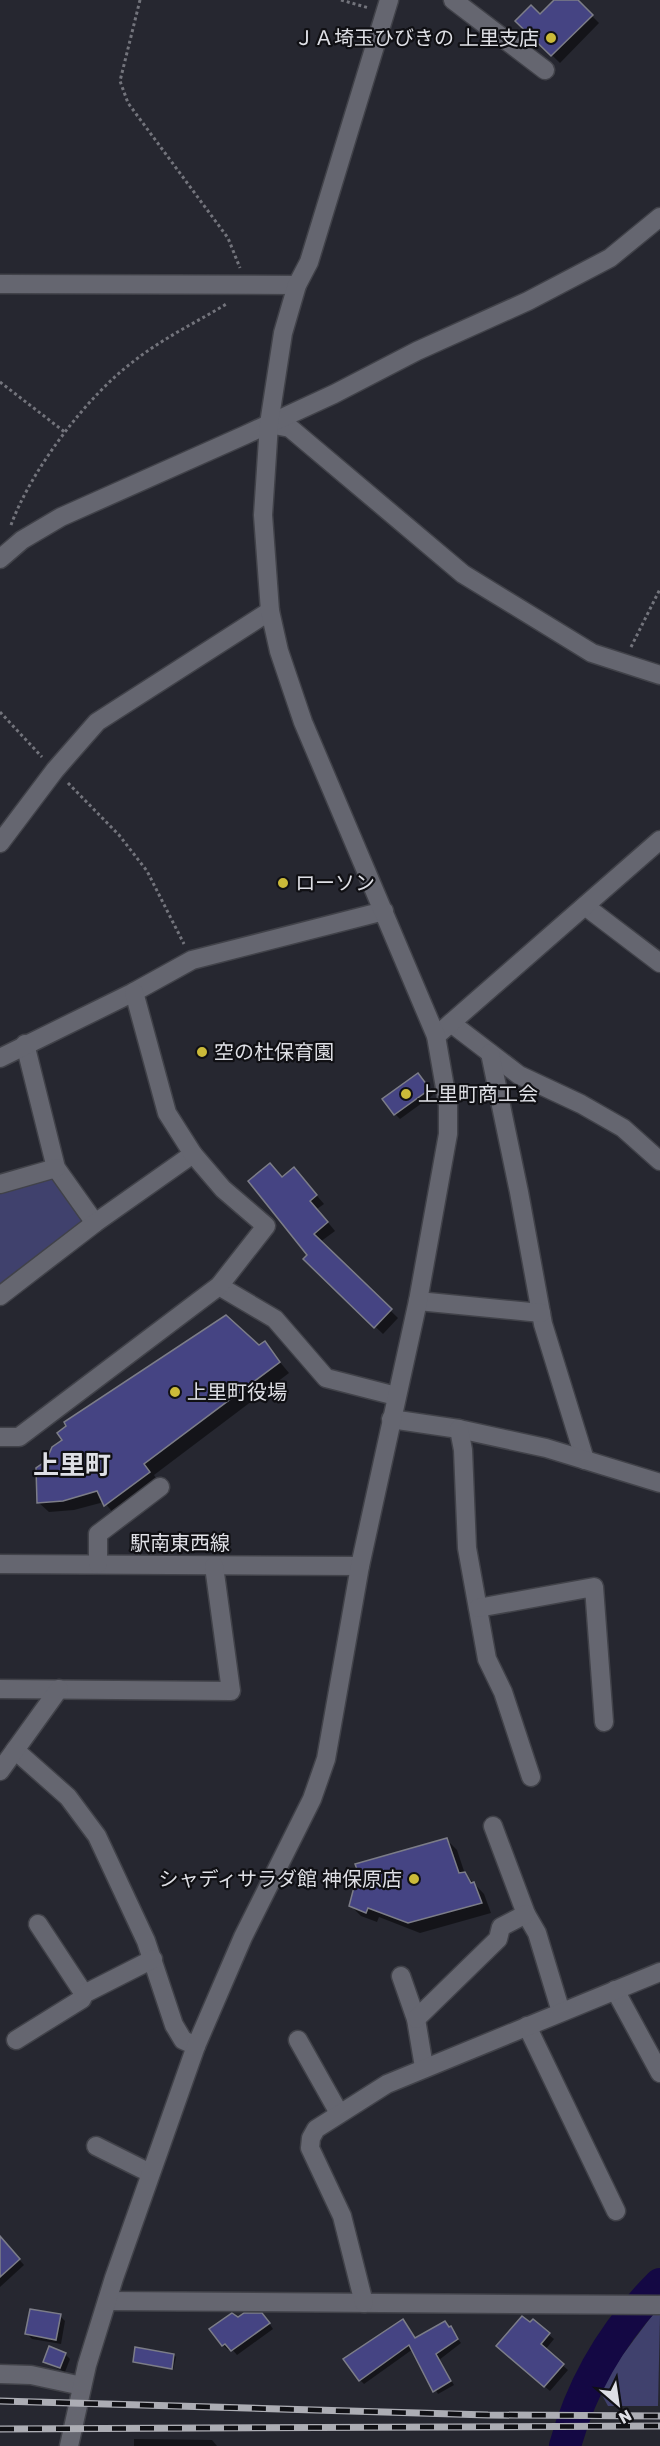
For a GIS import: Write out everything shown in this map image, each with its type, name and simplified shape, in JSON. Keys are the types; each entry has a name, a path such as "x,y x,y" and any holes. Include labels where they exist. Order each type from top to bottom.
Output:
{"street":[{"path":"453,0 545,70"},
{"path":"69,2446 82,2386 107,2301 196,2046 243,1937 312,1799 322,1769 332,1728 360,1566 418,1301 448,1134 448,1105 436,1036 303,722 279,651 270,611 263,515 269,424 283,333 297,285 309,262 387,6"},
{"path":"3,556 22,540 61,518 334,394 417,351 528,302 610,258 660,217"},
{"path":"0,284 297,285"},
{"path":"269,424 290,428 462,574 592,653 623,665 660,675"},
{"path":"0,843 54,770 97,722 270,611"},
{"path":"436,1036 660,840"},
{"path":"585,906 660,963"},
{"path":"0,1058 134,992 192,960 384,911"},
{"path":"0,1437 19,1437 219,1286 267,1226 223,1190 193,1154 167,1113 134,992"},
{"path":"451,1023 519,1075 582,1104 623,1128 660,1161"},
{"path":"25,1044 56,1168 95,1223"},
{"path":"490,1053 541,1313 585,1460"},
{"path":"0,1296 95,1223 193,1154"},
{"path":"0,1184 56,1168"},
{"path":"219,1286 275,1319 326,1378 396,1396"},
{"path":"418,1301 541,1313"},
{"path":"391,1419 459,1429 546,1448 660,1483"},
{"path":"459,1429 463,1450 467,1548 487,1659 503,1692 531,1778"},
{"path":"98,1564 99,1534 160,1487"},
{"name":"駅南東西線","path":"0,1564 360,1566"},
{"path":"0,1689 231,1691 214,1566"},
{"path":"478,1608 594,1587 604,1722"},
{"path":"0,1771 60,1689"},
{"path":"15,1750 68,1797 97,1836 153,1959 174,2025 183,2040 196,2046"},
{"path":"493,1827 526,1914 537,1933 561,2012"},
{"path":"416,2019 498,1939 501,1927 526,1914"},
{"path":"38,1924 84,1994"},
{"path":"16,2040 82,1999 84,1994 153,1959"},
{"path":"364,2303 342,2216 310,2148 311,2138 316,2129 387,2084 424,2067 660,1972"},
{"path":"401,1977 416,2019 424,2067"},
{"path":"615,1990 660,2073"},
{"path":"527,2026 616,2211"},
{"path":"298,2040 339,2113"},
{"path":"96,2146 150,2174"},
{"path":"107,2301 660,2305"},
{"path":"0,2374 32,2375 82,2386"}],"path":[{"path":"3,556 7,535 20,499 66,434 92,402 132,362 228,304 247,285 228,238 128,104 120,81 140,0"},
{"path":"341,0 387,6"},
{"path":"0,382 66,434"},
{"path":"623,665 660,589"},
{"path":"0,712 119,835 147,871 192,960"}],"shaded area":[{"path":"54,1176 85,1216 83,1226 0,1286 0,1191"},
{"path":"654,2313 660,2314 658,2406 608,2406 598,2388"}],"building":[{"name":"ＪＡ埼玉ひびきの 上里支店","path":"554,0 578,0 593,15 551,56 515,21 531,5 540,14"},
{"name":"上里町商工会","path":"418,1073 430,1089 394,1115 382,1099"},
{"path":"270,1163 282,1177 294,1167 317,1195 310,1201 328,1222 314,1234 392,1309 374,1328 303,1259 307,1255 248,1181"},
{"name":"上里町役場","path":"226,1315 259,1345 265,1341 280,1362 144,1464 150,1472 104,1506 97,1491 63,1501 37,1503 36,1468 46,1461 52,1447 62,1440 57,1433 66,1426 64,1422"},
{"name":"シャディサラダ館 神保原店","path":"447,1838 459,1873 465,1872 471,1883 474,1882 482,1903 408,1923 368,1908 366,1913 349,1906 358,1872 355,1864"},
{"path":"0,2236 20,2259 0,2277"},
{"path":"30,2309 61,2314 56,2340 25,2334"},
{"path":"232,2313 238,2317 244,2313 262,2313 270,2323 231,2351 225,2344 222,2346 209,2329"},
{"path":"522,2316 530,2322 533,2319 550,2333 541,2344 564,2364 544,2387 496,2346"},
{"path":"403,2319 415,2338 445,2321 449,2327 451,2326 458,2339 436,2354 451,2381 433,2392 409,2345 359,2381 343,2359"},
{"path":"49,2346 66,2353 60,2368 43,2362"},
{"path":"135,2347 174,2354 172,2369 133,2362"}],"waterway":[{"path":"565,2446 581,2401 602,2359 628,2320 660,2284"}],"railway":[{"path":"0,2401 488,2415 660,2416"},
{"path":"0,2429 660,2426"}],"place":[{"name":"ＪＡ埼玉ひびきの 上里支店","path":"551,38"},
{"name":"ローソン","path":"283,883"},
{"name":"空の杜保育園","path":"202,1052"},
{"name":"上里町商工会","path":"406,1094"},
{"name":"上里町役場","path":"175,1392"},
{"name":"シャディサラダ館 神保原店","path":"414,1879"}],"district":[{"name":"上里町","path":"72,1465"}]}
